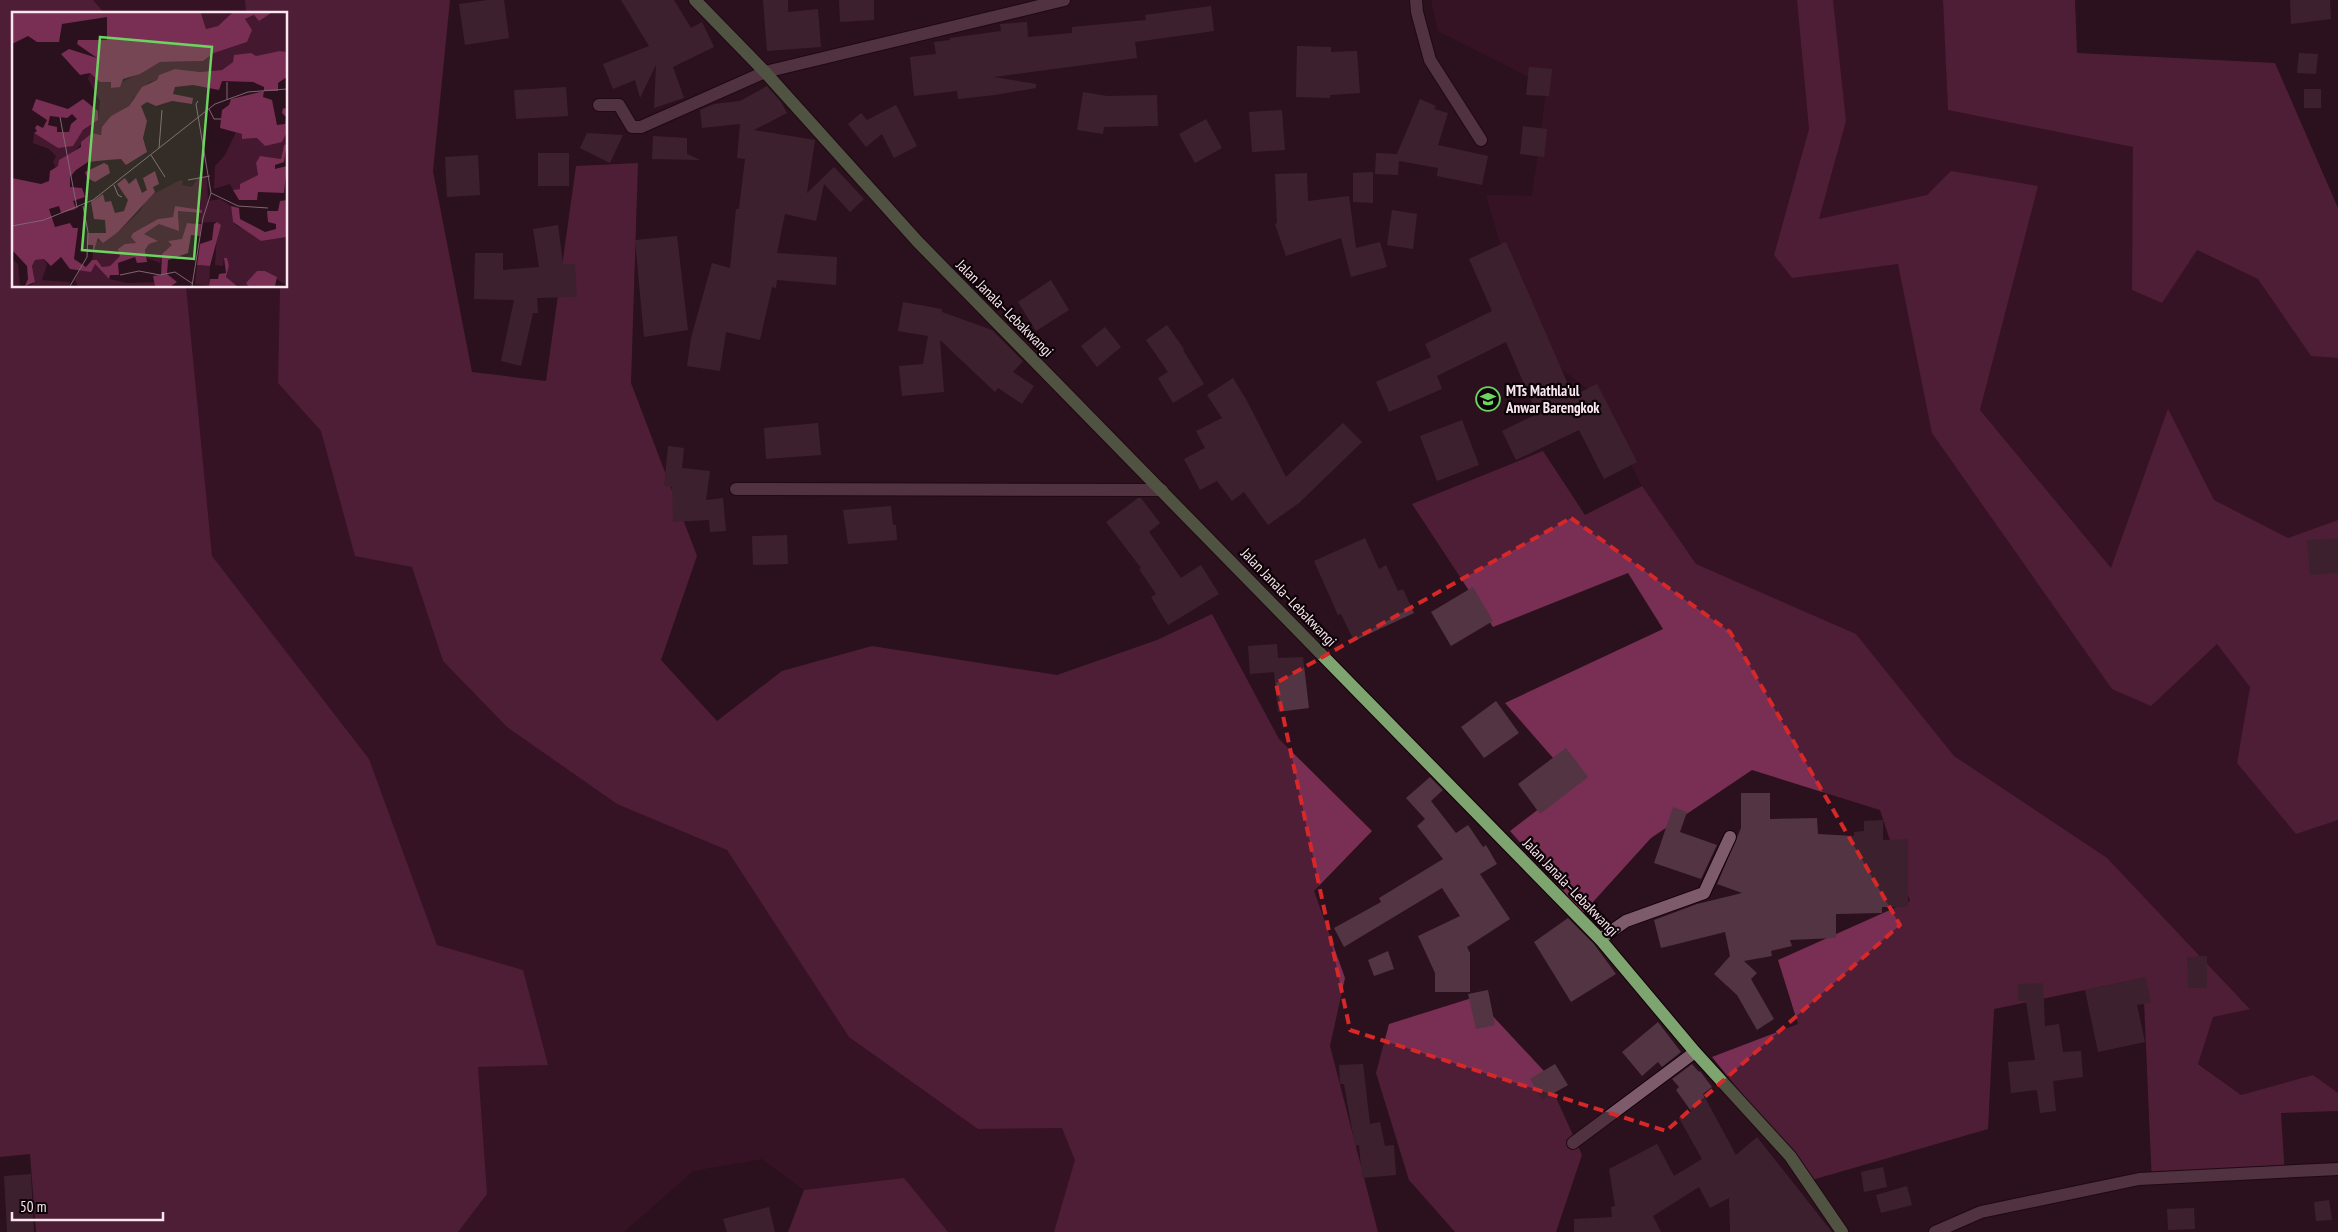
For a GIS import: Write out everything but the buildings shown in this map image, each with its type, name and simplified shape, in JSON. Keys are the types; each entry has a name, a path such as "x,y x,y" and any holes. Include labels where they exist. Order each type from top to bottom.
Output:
{"main road":[{"name":"Jalan Janala–Lebakwangi","path":"695,0 765,72 918,242 1600,939 1695,1052 1790,1156 1842,1232"}],"street":[{"path":"599,104 619,105 632,127 641,127 765,72 1064,0"},
{"path":"1416,0 1417,12 1430,60 1481,140"},
{"path":"736,488 1162,490"},
{"path":"1600,939 1626,921 1704,892 1730,837"},
{"path":"1573,1143 1695,1052"},
{"path":"1934,1232 1980,1212 2139,1179 2338,1169"}],"highlighted area":[{"path":"1571,518 1730,632 1900,925 1666,1131 1350,1030 1276,683"}],"shaded area":[{"path":"0,0 93,0 103,12 12,12 12,288 186,288 212,556 369,759 437,945 523,970 548,1065 478,1067 487,1194 458,1232 36,1232 30,1154 0,1157"},
{"path":"93,0 245,0 246,12 103,12"},
{"path":"245,0 450,0 433,171 472,372 546,381 576,166 638,163 631,383 697,556 661,660 717,721 782,671 872,646 1057,675 1157,640 1212,614 1279,739 1372,831 1314,891 1345,978 1330,1046 1378,1232 1054,1232 1075,1160 1062,1128 978,1129 849,1037 727,850 617,804 507,727 443,661 412,567 355,556 321,431 278,383 280,288 288,288 288,12 246,12"},
{"path":"1431,0 1797,0 1809,129 1774,255 1792,278 1898,264 1933,433 2151,706 2217,644 2250,687 2237,763 2296,834 2338,820 2338,1093 2313,1075 2241,1095 2198,1063 2213,1017 2250,1008 2107,858 1954,756 1856,634 1696,564 1642,486 1596,395 1541,354 1501,246 1486,195 1532,196 1547,86 1438,31"},
{"path":"1797,0 1833,0 1846,121 1819,219 1927,195 1951,171 2038,186 1980,410 2111,568 2168,409 2214,500 2288,538 2338,520 2338,820 2296,834 2237,763 2250,687 2217,644 2151,706 2112,689 1932,433 1898,264 1792,278 1774,255 1809,129"},
{"path":"1833,0 1943,0 1948,110 2134,147 2132,290 2162,303 2196,250 2258,279 2311,356 2338,358 2338,520 2288,538 2214,500 2168,410 2112,569 1980,410 2038,186 1951,172 1927,195 1819,219 1846,121"},
{"path":"1943,0 2075,0 2077,53 2275,63 2338,208 2338,358 2311,356 2258,279 2197,250 2162,303 2132,290 2133,147 1948,110"},
{"path":"186,288 280,288 278,383 321,431 355,555 412,567 443,661 507,727 617,804 727,850 849,1037 978,1129 1062,1128 1076,1160 1054,1232 948,1232 904,1178 804,1190 762,1159 693,1171 624,1232 458,1232 487,1194 478,1067 547,1065 523,971 437,945 369,759 212,556"},
{"path":"1543,451 1585,515 1642,486 1696,564 1856,634 1954,756 2107,858 2250,1009 2213,1017 2198,1064 2241,1095 2313,1075 2338,1093 2338,1111 2281,1113 2285,1177 2152,1184 2143,978 1994,1009 1988,1129 1812,1180 1712,1057 1798,1024 1778,960 1910,901 1880,810 1752,770 1651,838 1583,913 1510,831 1574,782 1505,703 1663,629 1628,573 1493,627 1412,504"},
{"path":"1475,997 1544,1071 1582,1155 1556,1232 1455,1232 1409,1180 1376,1073 1389,1024"},
{"path":"904,1178 948,1232 788,1232 804,1190"}],"place":[{"name":"MTs Mathla'ul Anwar Barengkok","path":"1488,399"}]}
